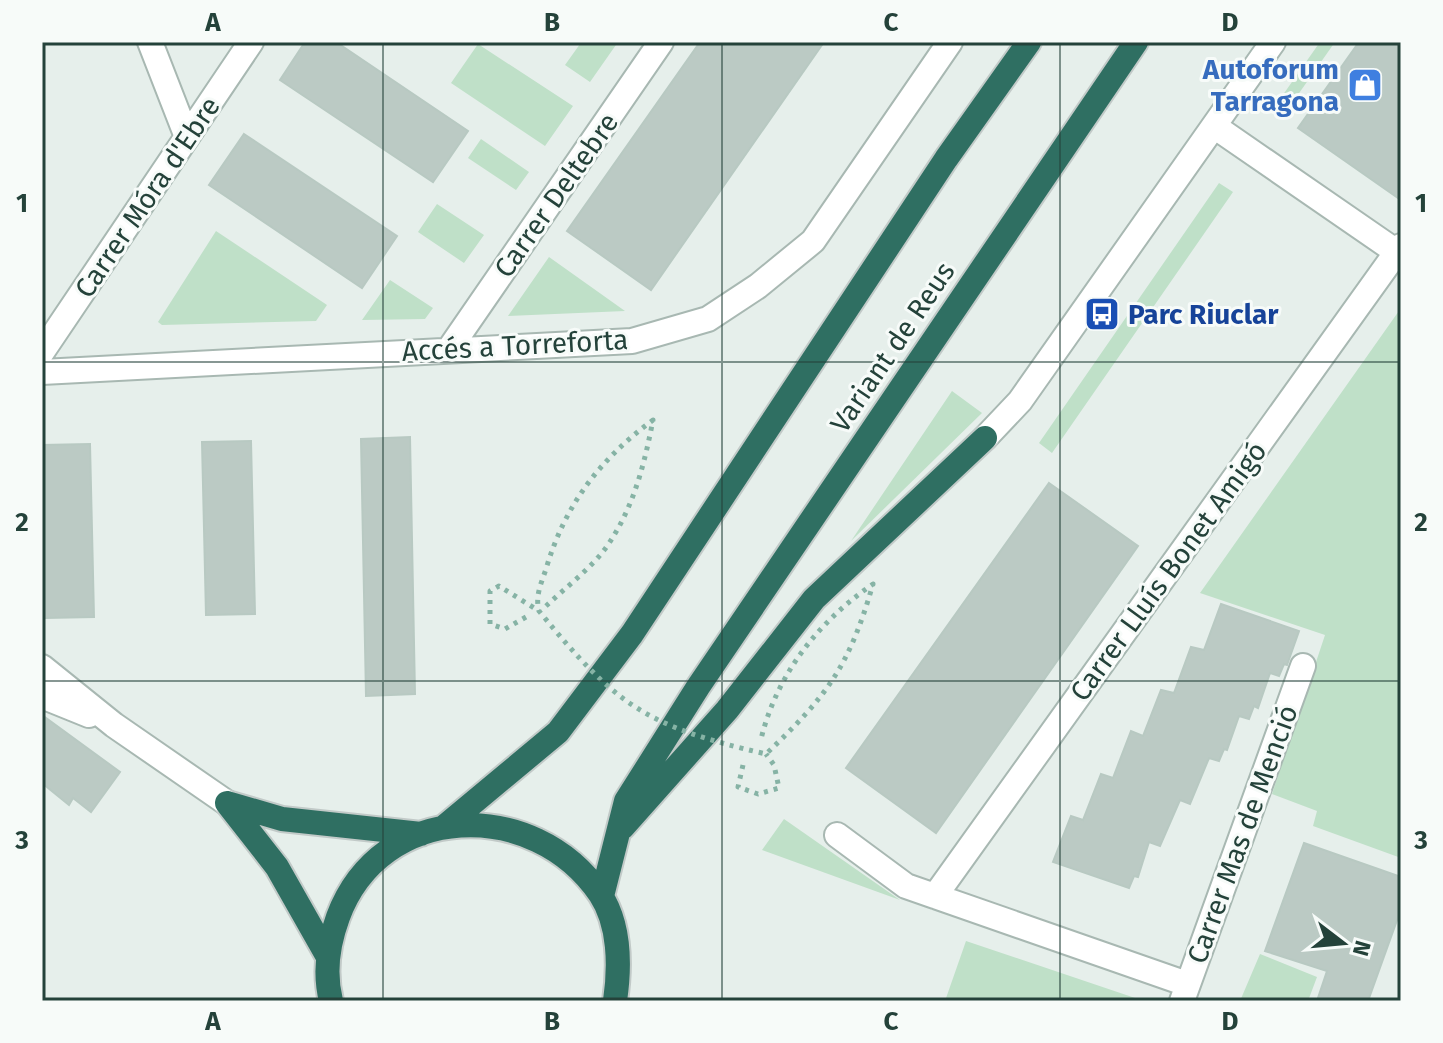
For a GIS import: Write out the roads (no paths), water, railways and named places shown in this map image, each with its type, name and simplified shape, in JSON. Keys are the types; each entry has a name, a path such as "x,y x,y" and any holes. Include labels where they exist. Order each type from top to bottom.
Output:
{"highway":[{"path":"946,159 1014,42"},
{"name":"Variant de Reus","path":"444,827 558,732 632,634 946,159 1029,42"},
{"name":"Variant de Reus","path":"602,896 614,838 626,801 698,687 1136,42"},
{"path":"614,838 727,710 814,599 985,438"},
{"path":"227,803 282,819 421,834"},
{"path":"227,803 277,867 328,957"},
{"path":"328,997 328,957 342,905 357,882 397,846 421,834 444,827 493,825 540,840 570,861 602,896 617,944 615,1001"}],"street":[{"path":"150,42 187,137"},
{"name":"Carrer Móra d'Ebre","path":"42,352 251,42"},
{"name":"Carrer Deltebre","path":"450,348 661,42"},
{"name":"Accés a Torreforta","path":"42,372 450,348 632,341 708,319 758,286 813,241 950,42"},
{"path":"985,438 1020,401 1273,42"},
{"path":"1214,126 1400,251"},
{"name":"Carrer Lluís Bonet Amigó","path":"935,896 1400,251"},
{"name":"Carrer Mas de Menció","path":"1184,993 1303,666"},
{"path":"42,667 114,725 227,803"},
{"path":"42,696 114,725"},
{"path":"837,835 906,886 1184,993"}],"place":[{"name":"Autoforum Tarragona","path":"1365,85"},
{"name":"Parc Riuclar","path":"1102,314"}]}
